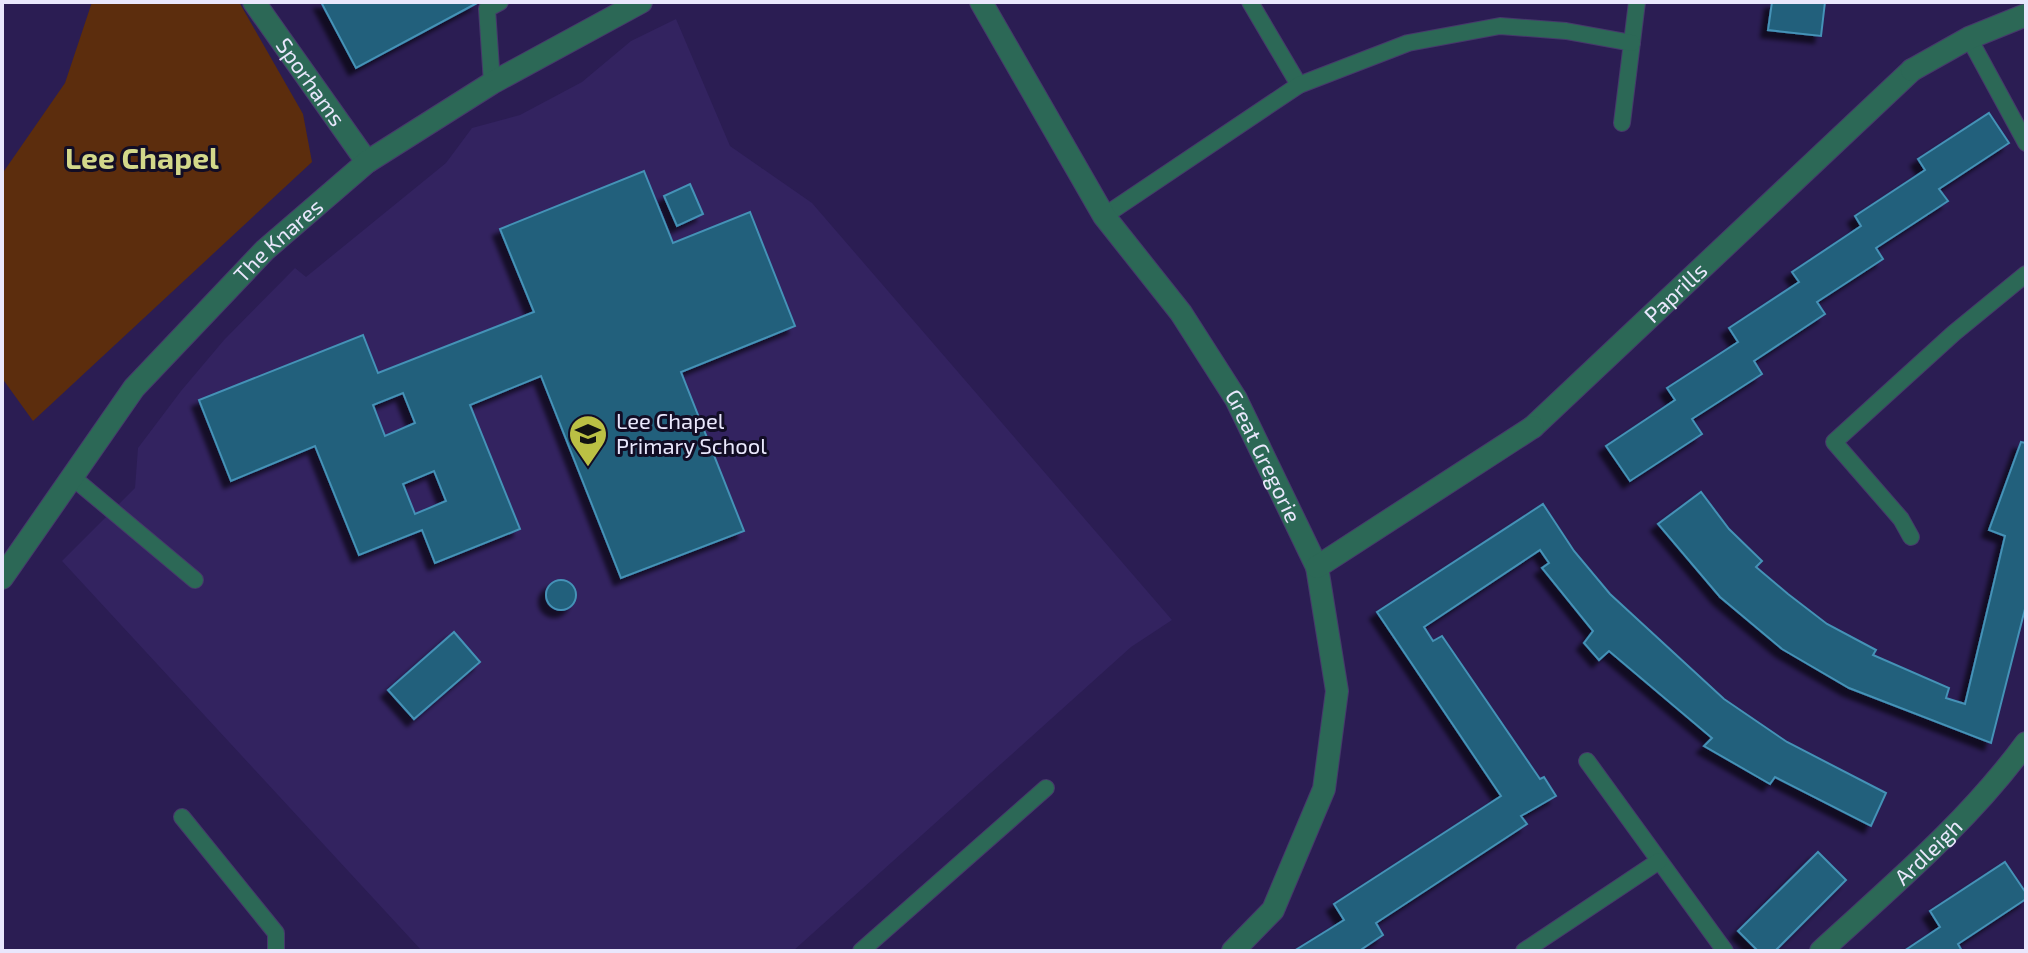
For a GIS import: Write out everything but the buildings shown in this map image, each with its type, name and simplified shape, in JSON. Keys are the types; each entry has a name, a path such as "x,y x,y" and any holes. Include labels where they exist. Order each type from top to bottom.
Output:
{"street":[{"name":"Sporhams","path":"254,2 367,162"},
{"name":"The Knares","path":"2,578 134,388 214,300 367,162 492,83 641,2"},
{"name":"Great Gregorie","path":"981,2 1104,216 1181,313 1236,399 1317,567 1337,691 1324,789 1273,910 1233,951"},
{"name":"Paprills","path":"1317,567 1533,427 1912,70 1969,38 2026,15"},
{"name":"Ardleigh","path":"1821,951 1924,857 1999,779 2026,743"}],"lane":[{"path":"492,83 487,9 500,2"},
{"path":"1250,2 1299,85"},
{"path":"1622,123 1637,2"},
{"path":"1104,216 1299,85 1408,43 1500,26 1566,31 1632,43"},
{"path":"1969,38 2026,143"},
{"path":"1911,537 1901,519 1834,442 1954,333 2026,274"},
{"path":"71,476 195,580"},
{"path":"1587,761 1725,951"},
{"path":"861,951 1046,788"},
{"path":"182,817 276,933 276,951"},
{"path":"1524,951 1659,861"}],"shaded area":[{"path":"92,2 239,2 303,114 312,162 33,421 2,378 2,174 65,83"},
{"name":"Lee Chapel Primary School","path":"676,19 730,146 812,203 1172,620 1131,647 793,951 422,951 62,561 135,488 138,448 181,391 224,340 295,268 306,277 446,163 472,128 520,115 582,82 631,41"}],"place":[{"name":"Lee Chapel Primary School","path":"588,468"}],"district":[{"name":"Lee Chapel","path":"142,159"}]}
